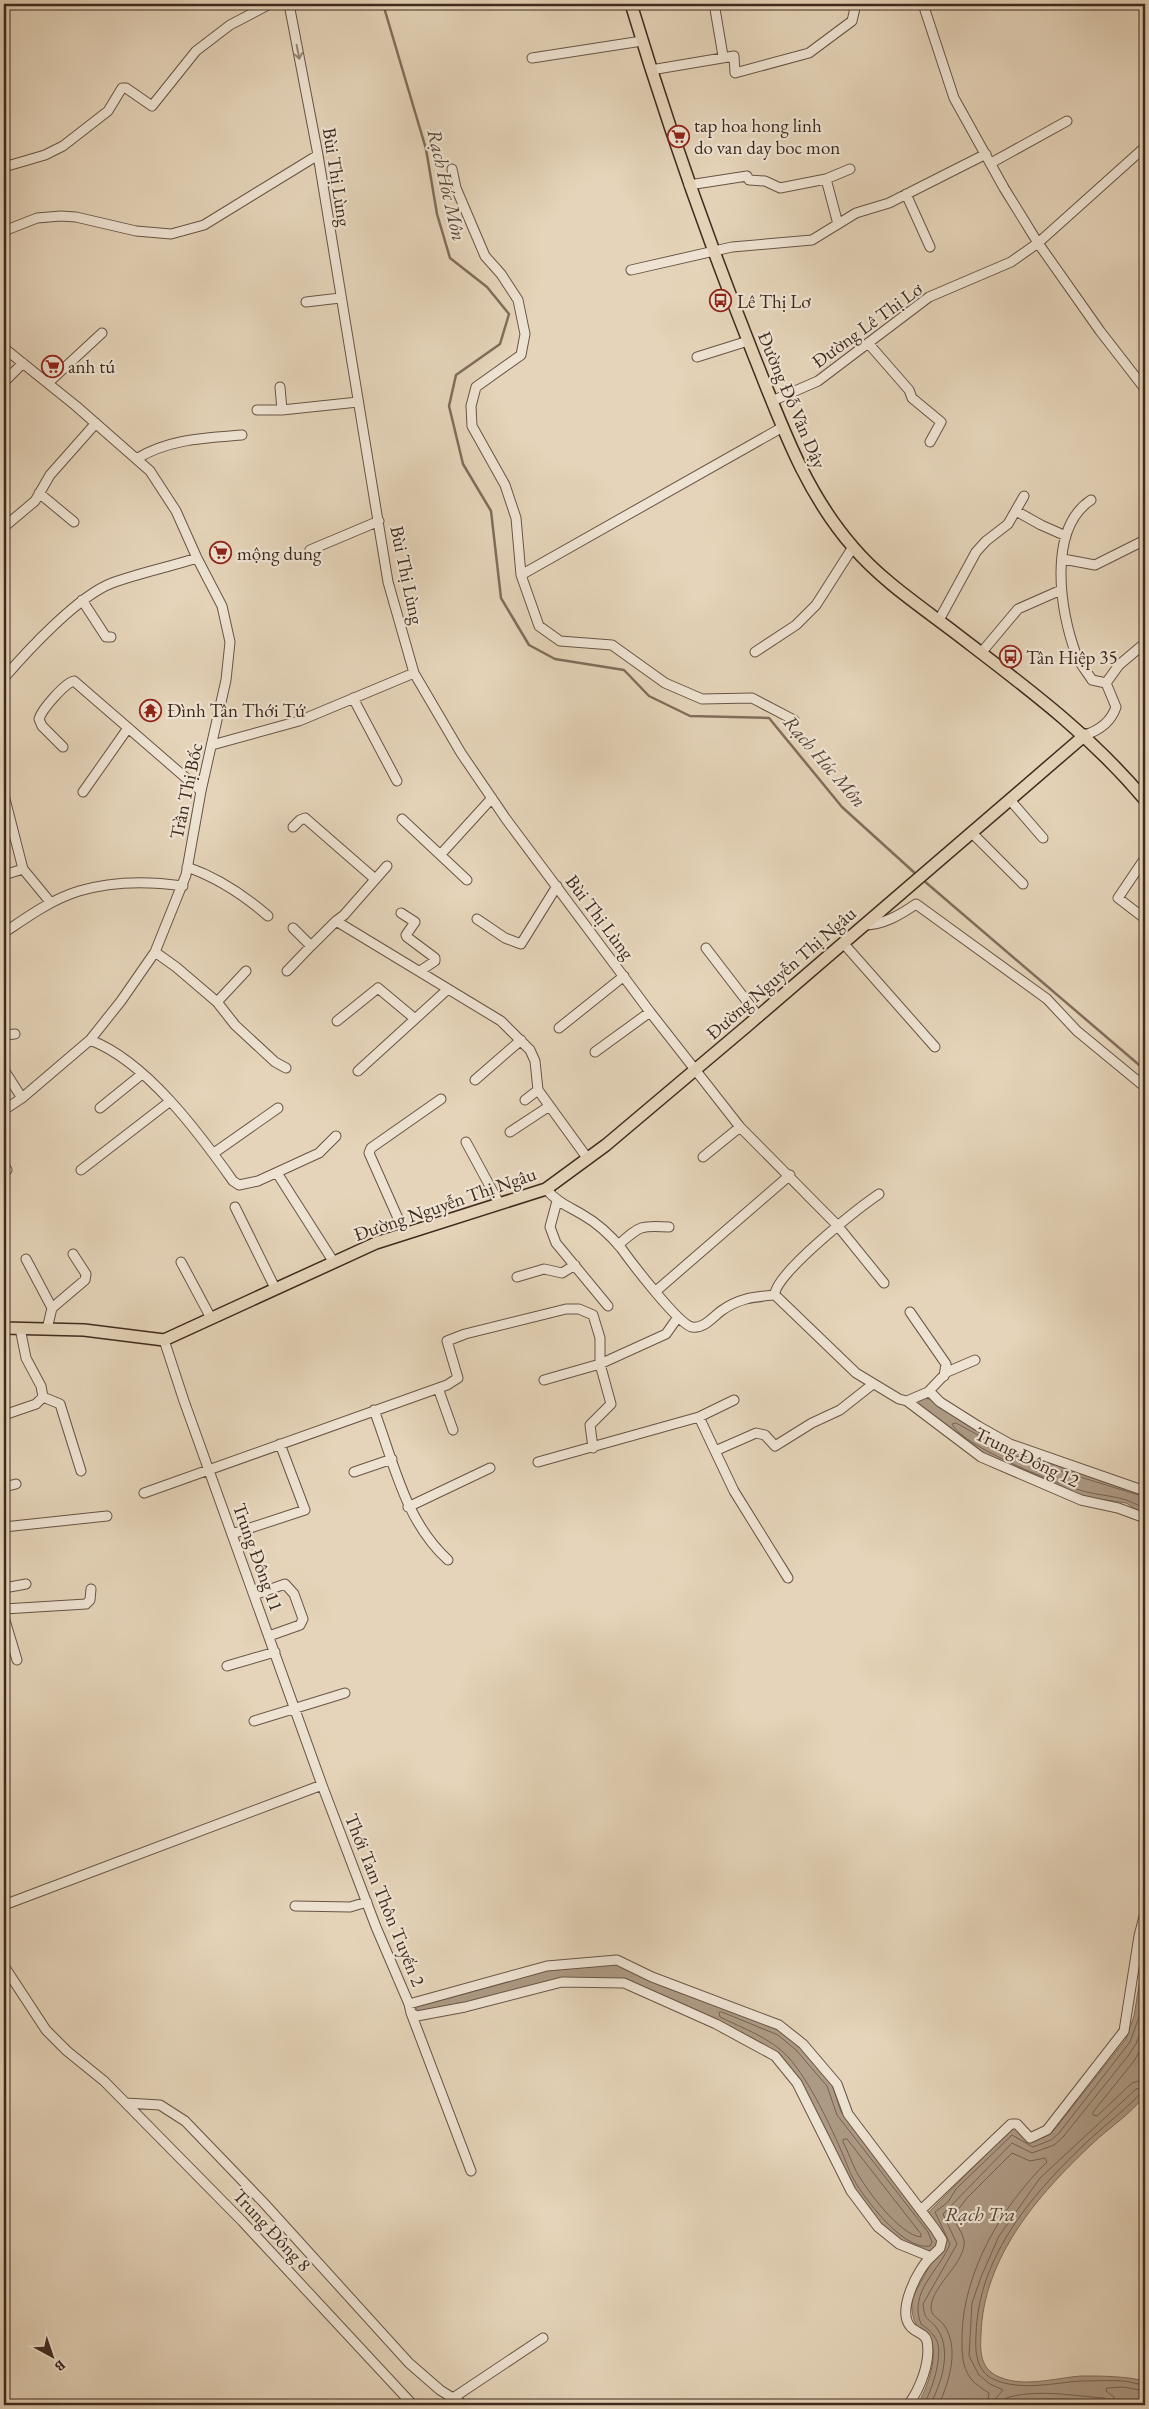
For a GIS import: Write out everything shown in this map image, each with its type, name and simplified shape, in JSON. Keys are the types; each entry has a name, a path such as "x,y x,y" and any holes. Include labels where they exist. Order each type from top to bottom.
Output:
{"main road":[{"name":"Đường Đỗ Văn Dậy","path":"631,4 689,185 713,252 781,428 811,487 828,515 853,547 890,581 1085,735 1145,800"},
{"path":"972,833 1085,735"},
{"name":"Đường Nguyễn Thị Ngâu","path":"164,1340 333,1261 376,1243 546,1189 588,1159 759,1017 972,833"},
{"path":"4,1328 84,1330 164,1340"}],"street":[{"path":"4,167 45,155 63,146 108,111 122,88 126,88 152,106 196,51 230,25 270,4"},
{"name":"Bùi Thị Lùng","path":"289,4 318,155 388,582 414,673 461,753 492,798 650,1012 740,1127 837,1225 884,1283"},
{"path":"651,70 723,56 734,56 735,73 809,53 852,21 856,4"},
{"path":"925,4 954,98 1004,188 1038,243 1100,331 1145,389"},
{"path":"715,9 723,56"},
{"path":"532,58 642,41"},
{"path":"991,163 1067,121"},
{"name":"Đường Lê Thị Lơ","path":"772,401 818,381 929,297 1010,262 1038,243 1145,147"},
{"path":"631,270 732,247 767,242 812,240 856,213 889,203 986,154"},
{"path":"4,230 36,218 61,216 76,217 136,231 171,234 204,225 318,155"},
{"path":"452,169 456,188 485,256 501,274 518,300 524,334 521,354 476,387 471,406 472,426 505,485 516,518 521,575 539,626 560,641 612,644 665,683 702,698 752,698 794,720"},
{"path":"689,185 747,176 749,180 766,181 780,188 826,179 850,169"},
{"path":"826,179 838,224"},
{"path":"906,194 930,247"},
{"path":"306,302 340,298"},
{"path":"48,383 102,333"},
{"path":"697,357 748,341"},
{"path":"868,343 910,390 912,398 941,422 930,442"},
{"name":"Trần Thị Bốc","path":"4,348 96,423 150,472 176,511 196,558 222,606 230,642 226,680 201,791 183,886 155,952 121,1001 90,1040 22,1098 4,1110"},
{"path":"4,382 23,363"},
{"path":"280,386 282,410"},
{"path":"257,410 282,410 358,402"},
{"path":"4,527 35,501 50,475 96,423"},
{"path":"521,575 781,428"},
{"path":"136,459 152,449 186,439 242,435"},
{"path":"39,493 74,522"},
{"path":"938,620 976,552 986,541 1008,524 1024,496"},
{"path":"1090,500 1082,506 1068,525 1060,578 1076,656 1092,680 1106,683"},
{"path":"1016,511 1040,526 1066,536"},
{"path":"310,550 379,521"},
{"path":"1062,559 1095,565 1145,540"},
{"path":"755,652 796,625 816,605 853,547"},
{"path":"4,678 26,652 82,600 112,583 196,558"},
{"path":"981,653 1018,609 1062,590"},
{"path":"82,600 106,637 111,638"},
{"path":"1106,683 1119,665 1145,643"},
{"path":"212,745 299,721 414,673"},
{"path":"63,747 42,726 39,719 42,711 72,681 201,791"},
{"path":"1085,735 1098,731 1113,716 1116,707 1106,683"},
{"path":"353,698 397,781"},
{"path":"83,792 128,728"},
{"path":"4,795 23,869 51,903"},
{"path":"441,854 492,798"},
{"path":"1010,800 1043,838"},
{"path":"293,827 305,818 375,879"},
{"path":"402,819 467,880"},
{"path":"972,833 1023,884"},
{"path":"1144,918 1118,898 1145,858"},
{"path":"287,971 344,915 387,866"},
{"path":"187,867 202,872 232,889 268,916"},
{"path":"4,875 23,869"},
{"path":"8,930 51,903 80,891 121,884 156,882 183,886"},
{"path":"477,919 506,938 520,944 557,886"},
{"path":"864,925 874,925 900,915 916,904 1047,999 1077,1031 1145,1086"},
{"path":"401,913 415,922 406,935 407,937 435,958 435,961 420,971"},
{"path":"336,921 501,1020 530,1050 535,1061 538,1090 548,1107 588,1159"},
{"path":"293,928 311,946"},
{"path":"844,944 935,1047"},
{"path":"706,948 759,1017"},
{"path":"155,952 176,967 217,1002 235,1025 275,1062 286,1068"},
{"path":"217,1002 246,971"},
{"path":"559,1028 624,976"},
{"path":"338,1021 378,988 414,1018"},
{"path":"358,1071 448,989"},
{"path":"595,1052 650,1012"},
{"path":"4,1035 15,1034"},
{"path":"90,1040 121,1054 142,1074 214,1153 233,1181 239,1185 249,1185 319,1153 336,1136"},
{"path":"475,1080 521,1040"},
{"path":"4,1070 22,1098"},
{"path":"100,1108 142,1074"},
{"path":"525,1100 538,1090"},
{"path":"405,1234 369,1153 371,1148 441,1099"},
{"path":"82,1170 169,1102"},
{"path":"510,1132 548,1107"},
{"path":"214,1153 278,1108"},
{"path":"703,1157 740,1127"},
{"path":"466,1142 499,1203"},
{"path":"276,1173 333,1261"},
{"path":"656,1292 790,1176"},
{"path":"546,1189 557,1201 585,1216 618,1245 678,1317 694,1327 705,1324 722,1310 744,1298 775,1295 777,1285 837,1225 879,1194"},
{"path":"557,1201 550,1226 556,1242 608,1306"},
{"path":"235,1207 275,1288"},
{"path":"618,1245 637,1229 645,1225 669,1227"},
{"path":"47,1329 52,1308 86,1280 86,1274 73,1254"},
{"path":"26,1259 52,1308"},
{"path":"181,1262 211,1318"},
{"path":"516,1277 544,1269 562,1273 575,1265"},
{"name":"Trung Đông 12","path":"775,1295 856,1373 907,1401 981,1457 1081,1500 1118,1508 1145,1518"},
{"path":"144,1493 438,1388 458,1378 447,1342 465,1334 566,1309 579,1309 592,1315 600,1338 600,1364 611,1404 590,1425 593,1448"},
{"path":"910,1312 946,1364 944,1376"},
{"path":"544,1380 600,1364 666,1334 678,1317"},
{"path":"20,1328 26,1358 40,1386 42,1398"},
{"name":"Trung Đông 11","path":"164,1340 208,1469 322,1785"},
{"path":"907,1401 928,1392 944,1376 975,1360"},
{"path":"715,1451 756,1433 765,1435 775,1446 812,1423 840,1410 873,1384"},
{"path":"438,1388 453,1430"},
{"path":"928,1392 978,1426 1010,1444 1145,1490"},
{"path":"4,1415 36,1404 42,1398"},
{"path":"42,1398 60,1404 81,1471"},
{"path":"538,1462 699,1417 734,1400"},
{"path":"374,1410 408,1507 432,1546 448,1560"},
{"path":"699,1417 734,1491 788,1578"},
{"path":"232,1534 305,1510 280,1444"},
{"path":"354,1472 392,1459"},
{"path":"408,1507 490,1468"},
{"path":"4,1487 16,1484"},
{"path":"4,1527 107,1516"},
{"path":"4,1588 26,1584"},
{"path":"254,1595 285,1584 294,1594 297,1602 303,1619 300,1625 269,1636"},
{"path":"4,1609 86,1604 90,1600 91,1589"},
{"path":"4,1617 5,1629 17,1660"},
{"path":"227,1666 274,1652"},
{"path":"254,1721 295,1710 345,1693"},
{"path":"4,1905 322,1785"},
{"name":"Thới Tam Thôn Tuyến 2","path":"322,1785 410,2009 547,1966 617,1960 652,1977 779,2025 803,2044 837,2084 848,2114 942,2240 940,2248 931,2257"},
{"path":"295,1906 350,1907 367,1902"},
{"path":"921,2210 1011,2124 1017,2124 1030,2138 1047,2130 1124,2031 1139,1936 1145,1913"},
{"name":"Trung Đông 8","path":"4,1966 46,2030 67,2051 104,2081 242,2221 413,2405"},
{"path":"410,2009 417,2016 465,2007 562,1982 624,1983 716,2024 776,2056 797,2083 851,2190 878,2227 899,2244 931,2257 908,2295 906,2319 910,2327 925,2337 927,2342 923,2376 918,2392 908,2405"},
{"path":"410,2009 471,2171"},
{"path":"126,2103 160,2105 185,2121 263,2202 409,2363 452,2398 464,2405"},
{"path":"452,2398 543,2338"}],"water":[{"path":"926,1397 958,1418 1024,1454 1145,1492 1145,1515 1126,1503 1086,1497 1050,1485 983,1456 916,1403"},
{"name":"Rạch Tra","path":"1145,1948 1145,2095 1072,2163 1034,2206 1017,2229 1003,2253 992,2279 984,2306 981,2346 982,2357 986,2367 995,2375 1005,2379 1038,2382 1089,2376 1137,2379 1145,2381 1145,2405 1065,2399 1017,2400 1000,2405 917,2405 925,2390 931,2371 933,2351 932,2343 928,2336 916,2324 912,2313 912,2303 917,2288 932,2261 937,2258 946,2243 928,2213 1011,2129 1016,2128 1032,2142 1049,2135 1055,2129 1126,2039 1134,2016"},
{"path":"619,1964 781,2031 799,2046 832,2084 841,2112 918,2210 938,2242 933,2250 915,2247 890,2233 869,2212 853,2186 810,2099 794,2073 775,2052 622,1981 596,1978 563,1979 471,2003 418,2013 415,2010 422,2003 546,1968"}],"waterway":[{"name":"Rạch Hóc Môn","path":"383,4 426,149 437,214 450,258 487,287 509,314 500,344 456,375 449,406 463,464 491,511 501,598 529,645 555,659 624,670 649,696 690,716 769,718 842,807 917,875"},
{"name":"Rạch Hóc Môn","path":"923,880 1145,1070"}],"place":[{"name":"tap hoa hong linh do van day boc mon","path":"678,136"},
{"name":"Lê Thị Lơ","path":"721,301"},
{"name":"anh tú","path":"52,366"},
{"name":"mộng dung","path":"221,553"},
{"name":"Tân Hiệp 35","path":"1010,657"},
{"name":"Đình Tân Thới Tứ","path":"151,710"}]}
